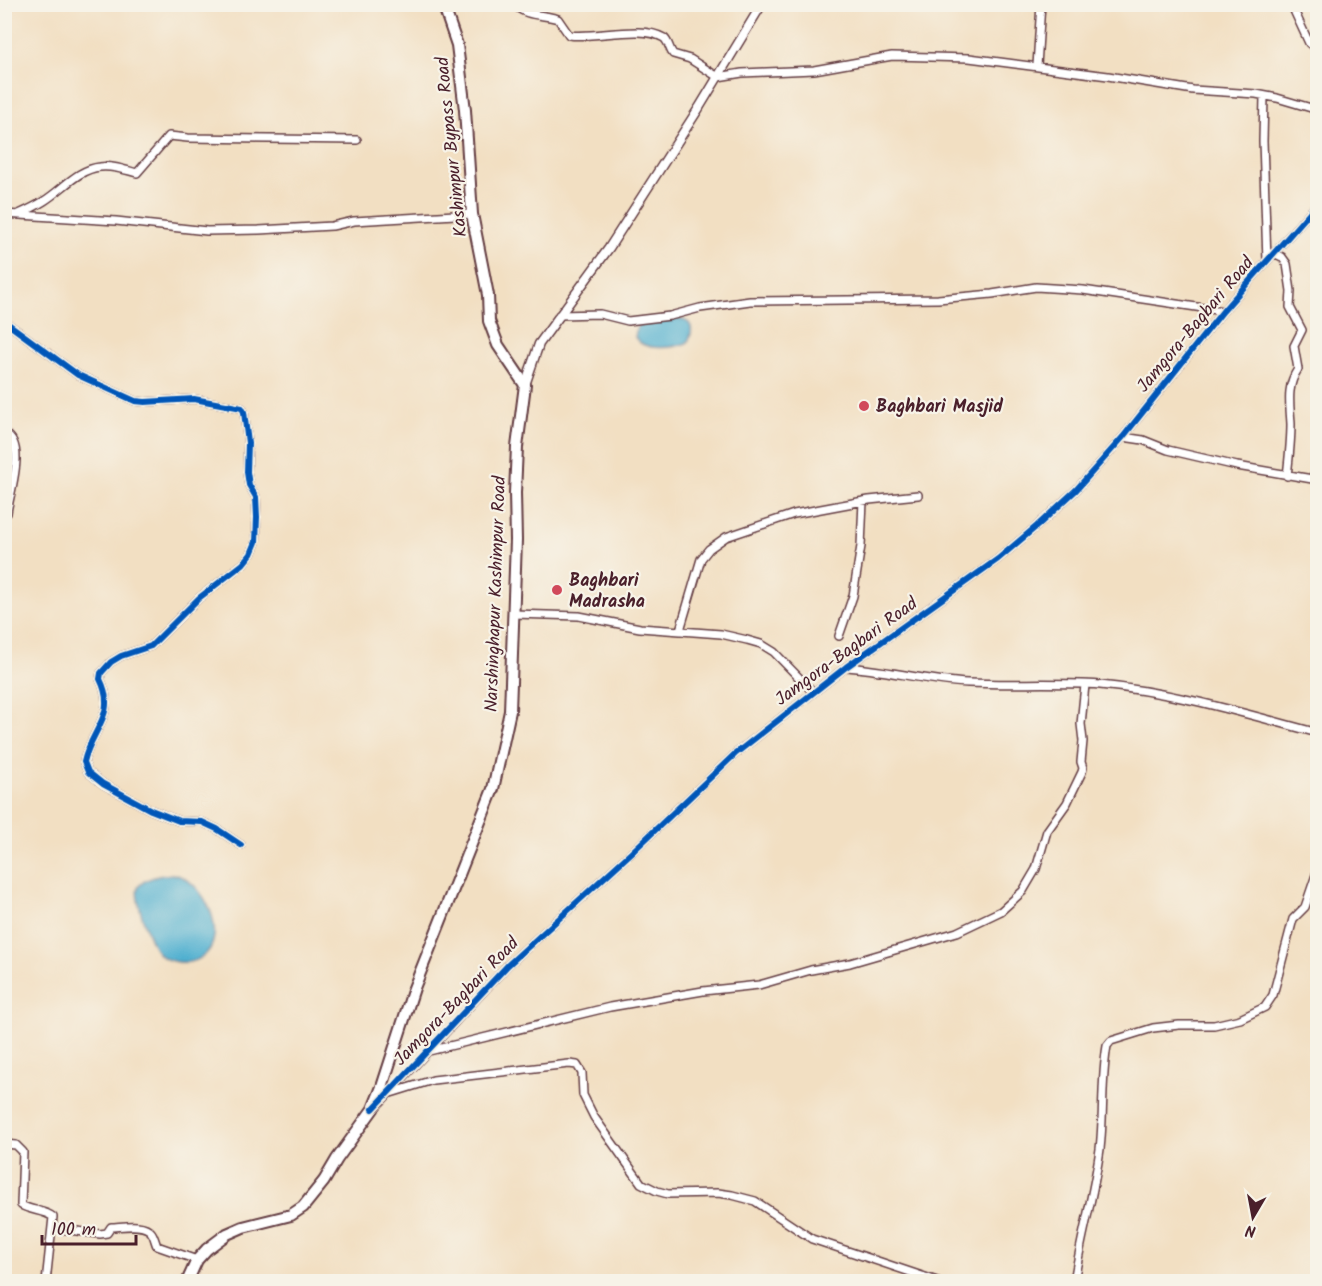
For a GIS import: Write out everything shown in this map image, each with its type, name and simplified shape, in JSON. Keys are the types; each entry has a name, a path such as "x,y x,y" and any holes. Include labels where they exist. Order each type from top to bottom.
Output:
{"main road":[{"name":"Kashimpur Bypass Road","path":"443,4 457,45 462,76 472,214 488,295 492,334 525,385"},
{"name":"Narshinghapur Kashimpur Road","path":"187,1281 198,1260 227,1234 243,1227 291,1215 303,1207 324,1181 373,1109 414,988 493,789 510,711 514,614 514,494 525,385"}],"street":[{"path":"514,4 519,10 530,14 558,19 569,35 592,36 630,32 661,37 674,54 690,59 718,77 742,73 814,70 892,56 969,58 1181,89 1264,96 1317,110"},
{"name":"Narshinghapur Kashimpur Road","path":"525,385 539,344 609,248 762,4"},
{"path":"1036,66 1041,4"},
{"path":"1291,4 1310,43 1317,50"},
{"path":"1264,96 1263,152 1267,261"},
{"path":"17,215 45,201 81,173 93,168 101,166 137,173 169,136 357,140"},
{"name":"Jamgora-Bagbari Road","path":"373,1109 391,1093 409,1070 508,965 735,754 846,667 998,559 1076,490 1123,437 1223,311 1317,203"},
{"path":"4,214 226,231 332,226 354,221 472,214"},
{"path":"1274,253 1281,256 1287,264 1291,284 1290,307 1302,330 1294,346 1298,369 1292,379 1289,395 1291,425 1287,476"},
{"path":"559,315 600,314 628,321 670,316 700,308 750,301 938,299 1036,287 1083,290 1223,311"},
{"path":"4,321 78,375 135,401 194,399 242,408 244,412 248,443 247,472 249,485 255,497 257,517 256,542 251,554 243,564 199,598 151,646 121,656 105,667 100,679 107,691 105,713 84,762 88,772 103,784 152,810 179,821 202,822 241,845"},
{"path":"4,433 13,440 17,457 7,513 4,514"},
{"path":"1123,437 1143,440 1168,450 1287,476 1317,480"},
{"path":"680,630 702,559 715,544 726,537 794,514 863,501 918,495"},
{"path":"839,636 855,588 861,546 863,501"},
{"path":"514,614 579,616 640,628 721,634 761,644 779,656 813,692"},
{"path":"846,667 969,683 1044,682 1119,688 1189,700 1317,733"},
{"path":"429,1051 610,1007 703,991 759,985 850,963 957,932 1001,911 1023,891 1036,869 1047,831 1067,803 1082,772 1081,724 1085,685"},
{"path":"1074,1281 1100,1149 1107,1046 1111,1041 1153,1028 1214,1025 1240,1019 1265,1007 1273,995 1293,919 1305,907 1317,872"},
{"path":"391,1093 433,1080 569,1064 577,1065 582,1073 583,1095 594,1117 641,1183 668,1194 718,1193 755,1201 812,1239 940,1281"},
{"path":"4,1144 21,1148 21,1205 52,1215 53,1228 46,1281"},
{"path":"53,1228 105,1234 109,1227 138,1227 152,1232 157,1246 198,1260"}],"water":[{"path":"673,318 684,320 690,325 691,332 687,343 659,348 645,345 635,337 637,326 645,321"},
{"path":"173,874 195,886 210,910 214,923 214,936 210,948 197,960 174,961 163,957 152,942 143,920 138,899 139,886 150,879"}],"cycle path":[{"path":"373,1109 508,965 735,754 846,667 998,559 1076,490 1123,437 1223,311 1318,203"},
{"path":"4,321 78,375 135,401 194,399 242,408 244,412 248,443 247,472 249,485 256,497 257,517 256,542 251,554 243,564 199,598 151,646 121,656 111,662 101,673 100,679 105,692 105,712 87,750 84,762 88,772 103,784 151,810 179,821 202,822 241,845"}],"place":[{"name":"Baghbari Masjid","path":"864,406"},
{"name":"Baghbari Madrasha","path":"557,590"}]}
